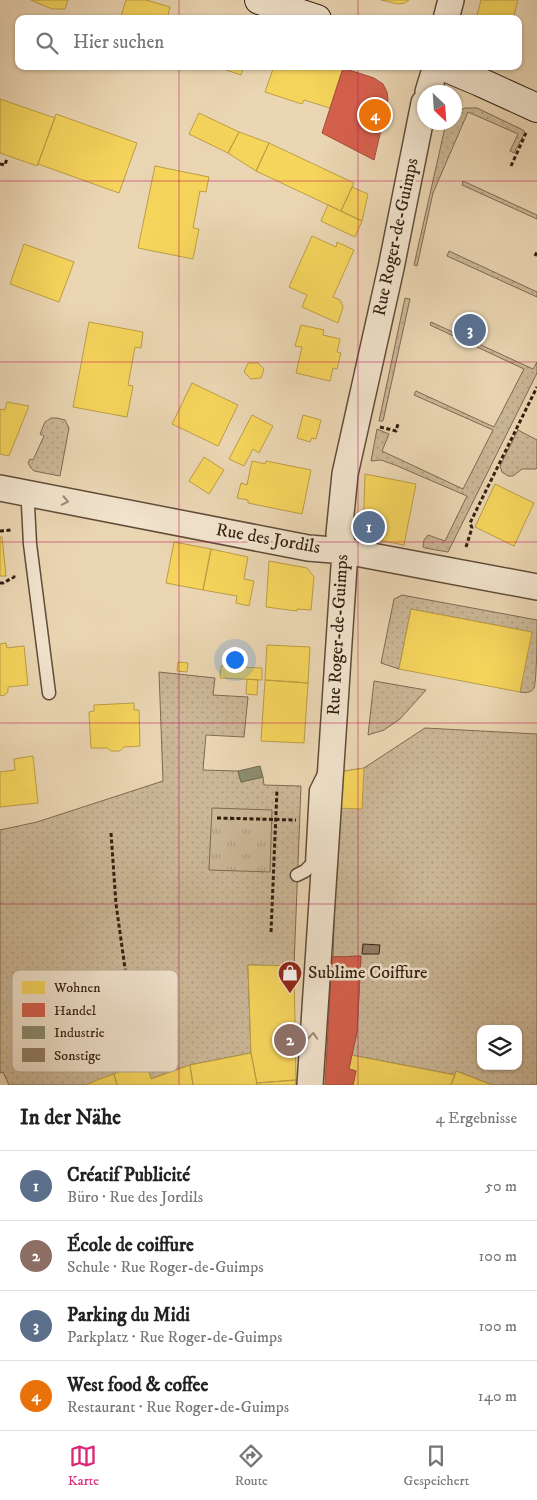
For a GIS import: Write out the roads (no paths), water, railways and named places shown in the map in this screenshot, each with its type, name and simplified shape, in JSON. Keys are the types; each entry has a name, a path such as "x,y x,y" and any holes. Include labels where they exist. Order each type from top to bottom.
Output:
{"main road":[{"path":"259,0 304,15"},
{"path":"452,70 480,82 533,118"}],"street":[{"path":"447,15 451,0"},
{"path":"430,85 435,70"},
{"name":"Rue Roger-de-Guimps","path":"310,1085 344,551 339,534 345,474 391,268 419,130"},
{"name":"Rue des Jordils","path":"0,488 308,548 344,551 537,587"}],"lane":[{"path":"33,495 28,505 30,544 49,693"},
{"path":"297,875 305,871 312,864 316,790 332,758"}],"place":[{"name":"West food & coffee","path":"375,115"},
{"name":"Parking du Midi","path":"470,330"},
{"name":"Créatif Publicité","path":"369,527"},
{"name":"Sublime Coiffure","path":"290,994"},
{"name":"École de coiffure","path":"290,1040"}]}
